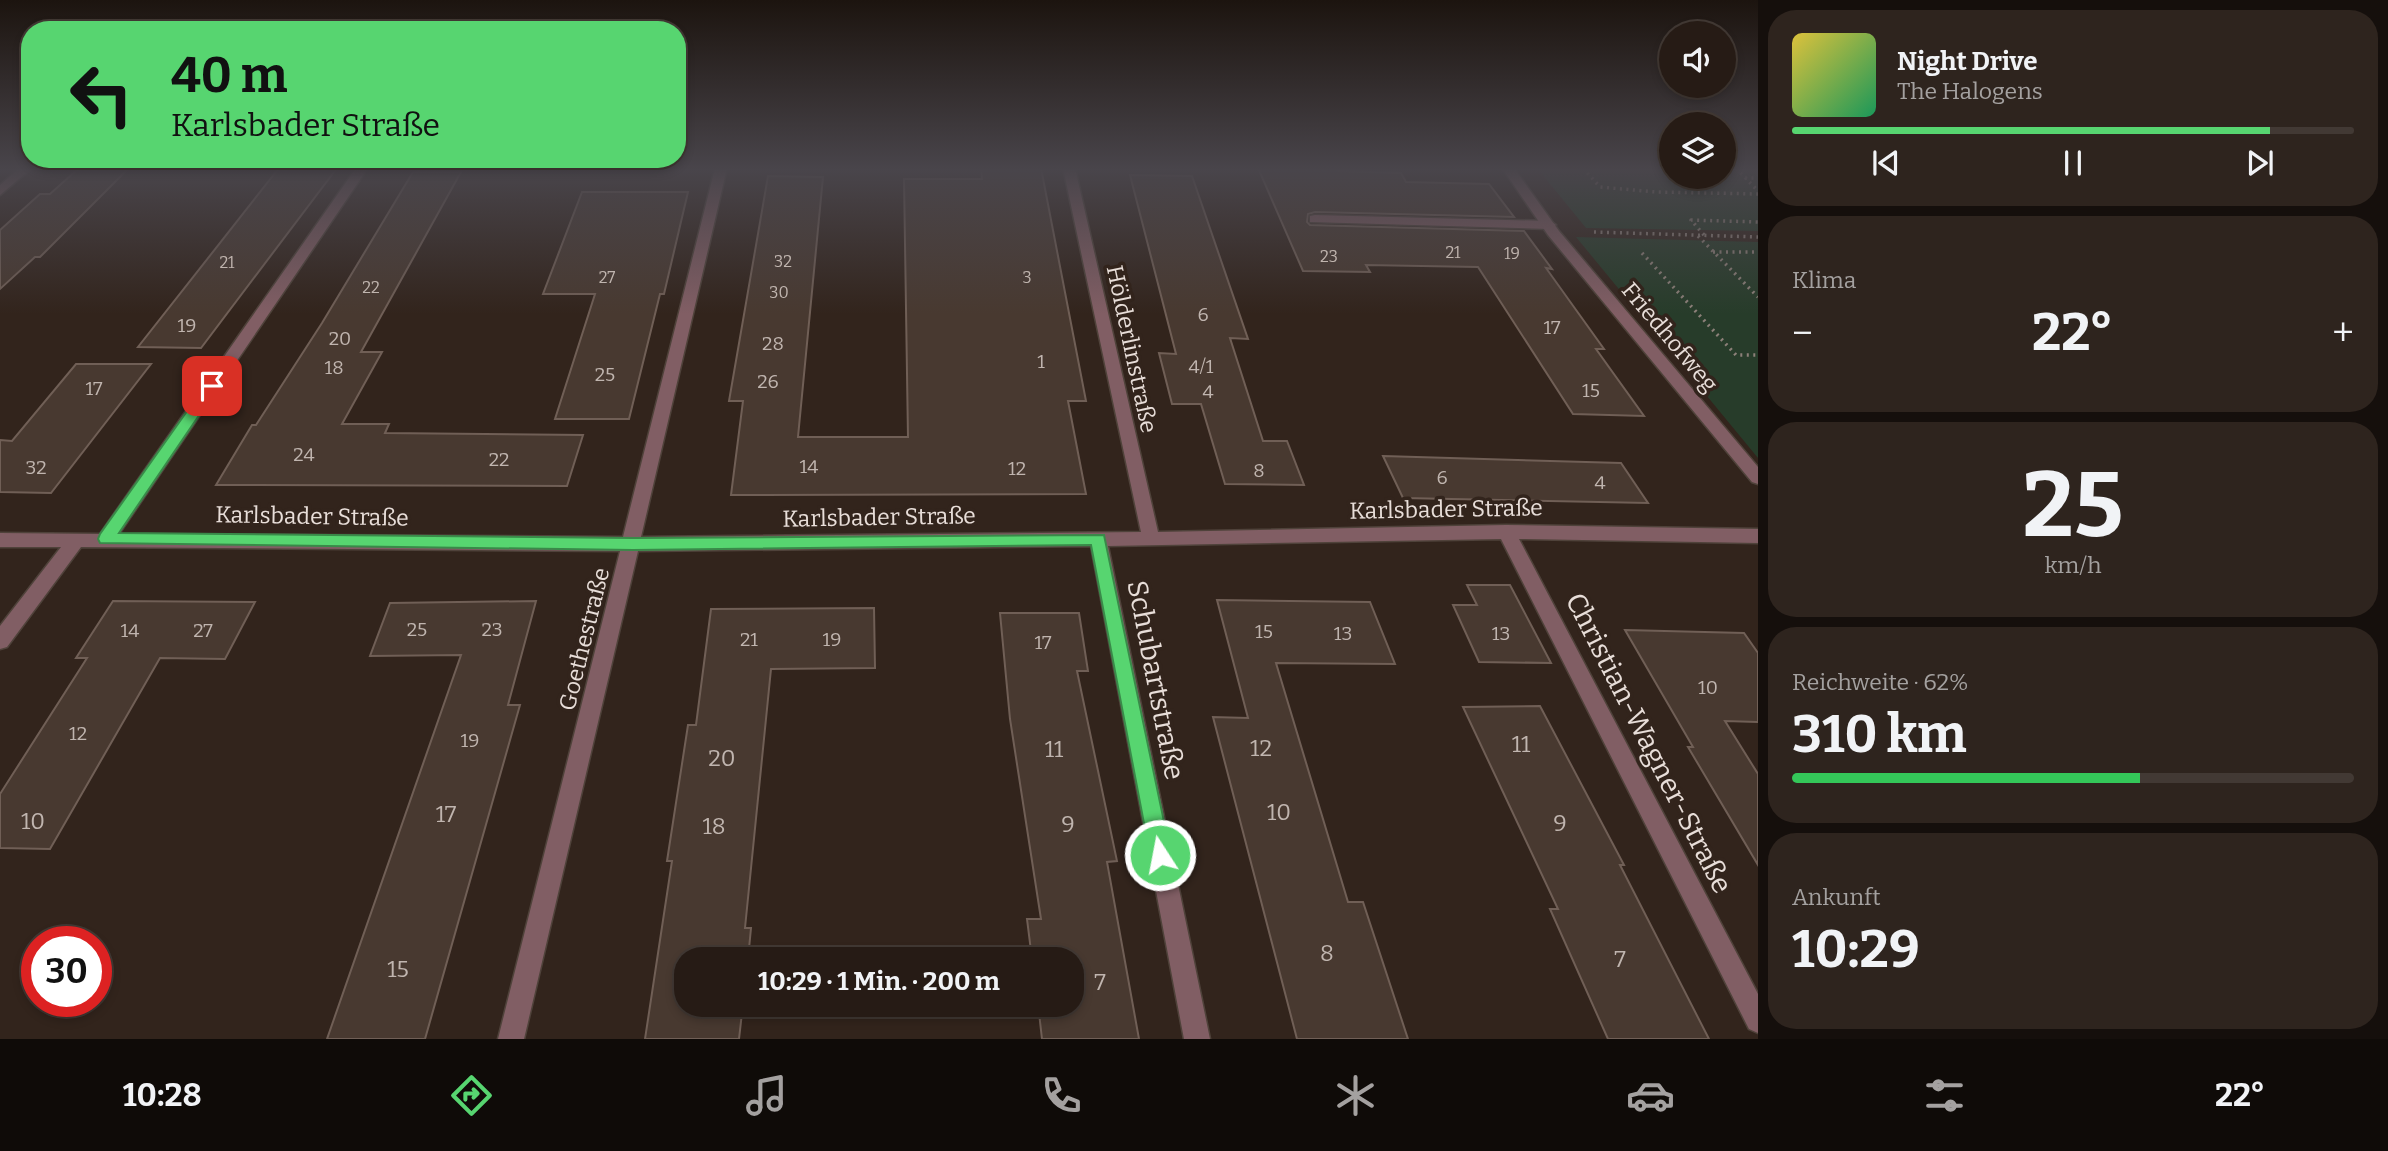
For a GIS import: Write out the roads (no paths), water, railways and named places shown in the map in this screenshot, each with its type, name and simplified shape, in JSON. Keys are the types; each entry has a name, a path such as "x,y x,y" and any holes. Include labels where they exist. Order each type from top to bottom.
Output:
{"street":[{"path":"106,539 329,216"},
{"name":"Goethestraße","path":"511,1039 633,544 710,216"},
{"name":"Hölderlinstraße","path":"1080,216 1151,539"},
{"name":"Friedhofweg","path":"1543,216 1758,478"},
{"path":"1315,219 1551,228"},
{"name":"Karlsbader Straße","path":"0,540 633,544 1151,539 1506,531 1758,536"},
{"name":"Christian-Wagner-Straße","path":"1506,531 1758,1020"},
{"name":"Schubartstraße","path":"1098,539 1197,1039"},
{"path":"0,641 77,540"}]}
